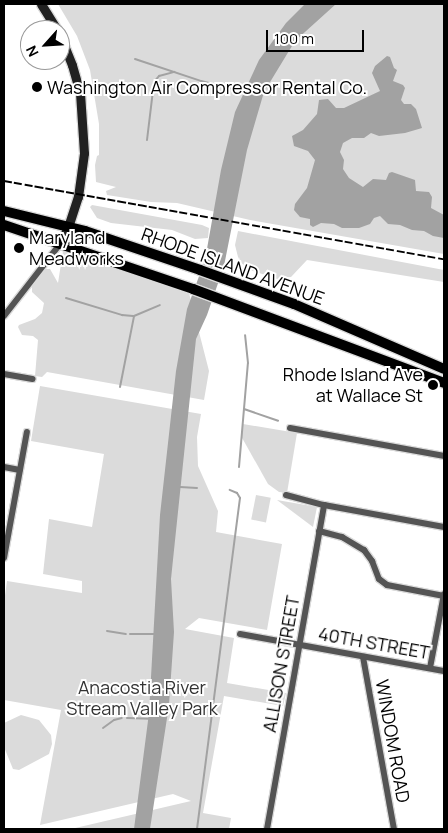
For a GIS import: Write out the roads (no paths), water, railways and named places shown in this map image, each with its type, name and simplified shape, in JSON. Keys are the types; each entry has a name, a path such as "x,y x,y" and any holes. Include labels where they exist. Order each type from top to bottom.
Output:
{"main road":[{"name":"RHODE ISLAND AVENUE","path":"4,211 133,246 200,270 294,304 444,369"},
{"name":"RHODE ISLAND AVENUE","path":"4,225 216,297 444,383"}],"street":[{"path":"41,4 51,20"},
{"path":"4,316 60,244 68,227 83,176 84,123 77,80 70,61"},
{"path":"4,374 33,379"},
{"path":"290,428 444,456"},
{"path":"4,558 27,432"},
{"path":"4,467 20,470"},
{"path":"286,495 324,505 444,527"},
{"name":"ALLISON STREET","path":"268,829 324,505"},
{"path":"319,531 342,538 364,550 372,561 379,579 387,586 444,595 430,668"},
{"name":"40TH STREET","path":"240,634 444,671"},
{"name":"WINDOM ROAD","path":"363,657 394,829"}],"waterway":[{"path":"135,59 201,81 245,92"},
{"path":"147,140 154,82 159,76 174,72"},
{"path":"66,298 122,315 133,316"},
{"path":"120,387 134,316 160,305"},
{"path":"239,467 248,363 245,335"},
{"path":"244,409 278,421"},
{"path":"180,487 197,488"},
{"path":"197,829 240,498 237,493 230,490"},
{"path":"107,631 126,634"},
{"path":"130,634 155,634"},
{"path":"103,728 114,720 122,718"},
{"path":"127,718 150,719"}],"railway":[{"path":"4,181 444,259"}],"place":[{"name":"Washington Air Compressor Rental Co.","path":"37,87"},
{"name":"Maryland Meadworks","path":"19,248"},
{"name":"Rhode Island Ave at Wallace St","path":"433,385"}],"park label":[{"name":"Anacostia River Stream Valley Park","path":"142,698"}]}
